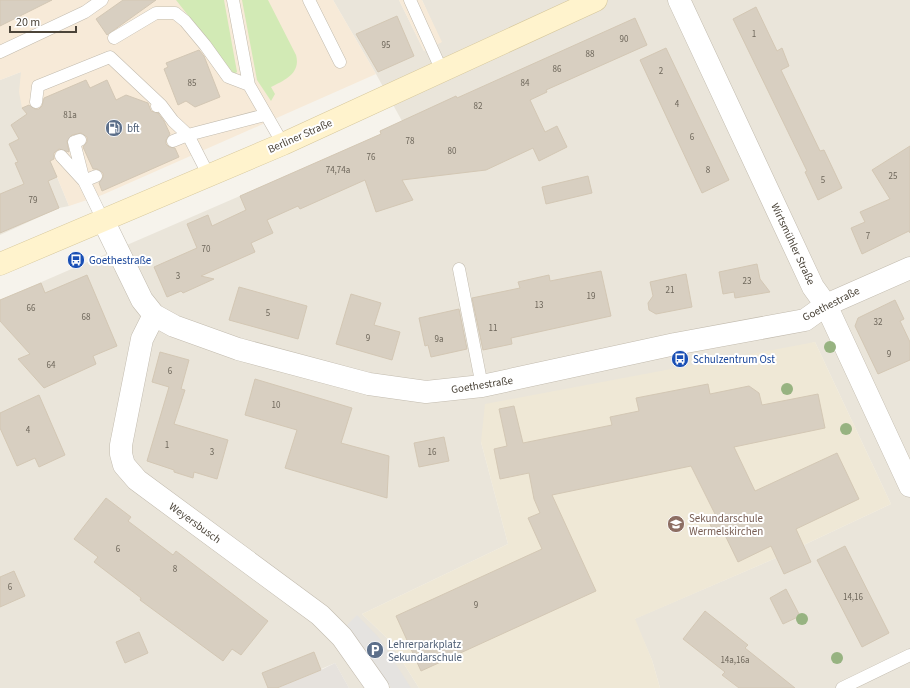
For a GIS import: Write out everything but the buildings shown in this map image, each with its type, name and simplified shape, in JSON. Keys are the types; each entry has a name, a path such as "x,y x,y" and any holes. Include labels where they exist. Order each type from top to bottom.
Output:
{"main road":[{"name":"Berliner Straße","path":"0,264 104,222 283,144 596,0"}],"street":[{"name":"Wirtsmühler Straße","path":"679,0 812,287 826,305 910,486"},
{"name":"Goethestraße","path":"104,222 142,300 154,315 194,334 238,349 370,384 426,392 482,386 674,344 805,320 826,305 910,268"},
{"name":"Weyersbusch","path":"154,315 142,339 123,431 121,454 129,472 137,480 320,615 342,637 378,688"}],"lane":[{"path":"0,52 85,12 102,0"},
{"path":"233,0 249,86 283,144"},
{"path":"309,0 340,62"},
{"path":"410,0 442,71"},
{"path":"114,38 156,13 175,13 185,21 205,45 228,77 249,86"},
{"path":"36,102 38,86 110,57 159,106 169,123 188,135 209,176"},
{"path":"172,141 188,135 265,115"},
{"path":"80,140 74,142 84,161 84,181"},
{"path":"61,156 84,181 104,222"},
{"path":"84,181 96,176"},
{"path":"459,269 482,386"},
{"path":"842,688 910,655"}],"shaded area":[{"path":"0,0 333,0 376,74 102,195 69,206 38,131 22,108 19,92 21,72 0,80"},
{"path":"333,0 399,0 424,51 441,42 422,0 910,0 910,688 660,688 652,660 634,619 776,558 891,504 815,342 481,442 508,544 362,614 389,640 419,688 349,688 335,663 277,688 0,688 0,300 381,134 380,131 402,121"},
{"path":"399,0 422,0 442,42 424,51"},
{"path":"21,72 38,131 69,206 59,208 0,235 0,80"},
{"name":"Sekundarschule Wermelskirchen","path":"815,342 891,504 776,558 635,619 652,660 660,688 419,688 389,640 362,614 508,544 481,442 485,404"},
{"name":"Lehrerparkplatz Sekundarschule","path":"357,615 380,639 411,688 391,688 346,626"},
{"path":"335,663 349,688 277,688 321,670"}],"green space":[{"path":"176,0 224,0 237,72 234,74"},
{"path":"242,0 268,0 296,55 296,67 291,75 282,82 271,87 275,94 271,101 257,80"}],"place":[{"name":"bft","path":"114,128"},
{"name":"Goethestraße","path":"76,260"},
{"name":"Schulzentrum Ost","path":"680,359"},
{"name":"Sekundarschule Wermelskirchen","path":"676,524"},
{"name":"Lehrerparkplatz Sekundarschule","path":"375,650"}]}
